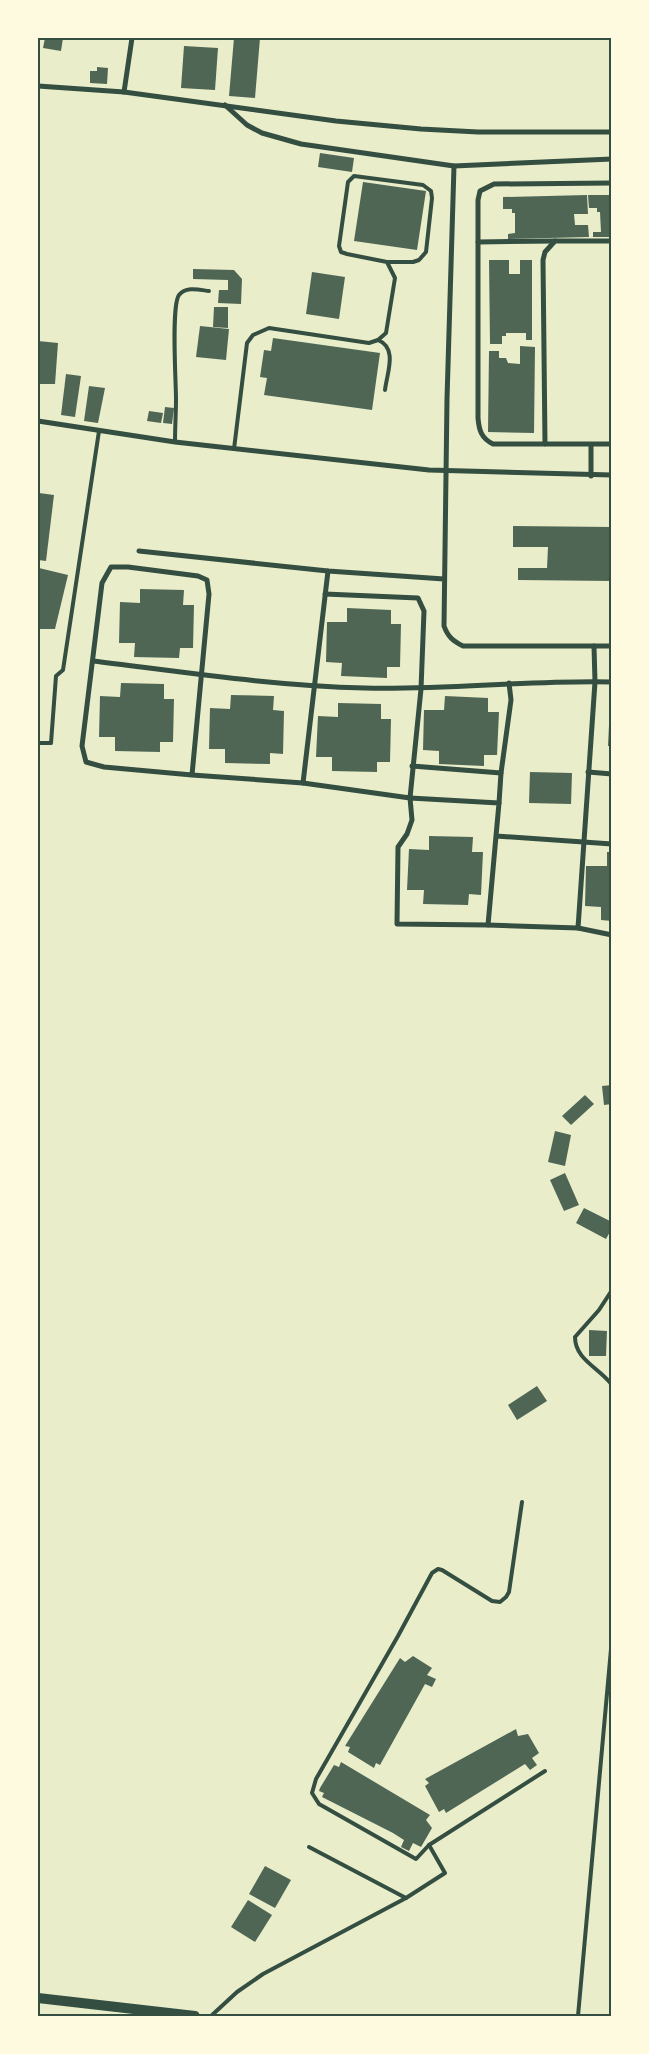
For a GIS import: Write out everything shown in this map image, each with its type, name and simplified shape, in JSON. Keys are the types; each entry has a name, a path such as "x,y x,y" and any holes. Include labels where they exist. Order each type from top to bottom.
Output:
{"main road":[{"path":"38,1998 195,2016"}],"street":[{"path":"124,92 132,38"},
{"path":"38,86 124,92 336,121 421,129 478,132 612,132"},
{"path":"224,105 247,125 262,133 301,144 454,166 612,159"},
{"path":"454,166 444,626 448,635 455,642 464,646 612,646"},
{"path":"612,183 494,184 480,191 478,200 479,427 482,435 493,444 612,444"},
{"path":"545,444 543,260 544,252 555,241"},
{"path":"478,242 612,241"},
{"path":"38,421 175,442 446,471 591,476 612,475"},
{"path":"591,444 591,476"},
{"path":"140,550 328,571 444,579"},
{"path":"192,775 209,594 207,580 198,576 128,566 111,567 102,582 82,746 86,762 104,767 192,775 304,783 410,798 498,803"},
{"path":"304,783 328,571"},
{"path":"325,594 418,598 424,611 421,689 410,798 412,820 407,834 398,847 397,924 578,928 612,934"},
{"path":"578,928 595,682 594,646"},
{"path":"93,661 200,675 364,688 421,689 509,683 612,682"},
{"path":"488,925 501,773 511,700 509,683"},
{"path":"412,766 501,773"},
{"path":"588,772 612,774"},
{"path":"496,836 612,844"}],"lane":[{"path":"354,176 423,185 430,191 432,198 426,252 419,260 413,262 387,262 341,252 339,246 348,182 354,176"},
{"path":"234,449 247,343 253,335 269,328 369,343 378,340 386,333 395,278 387,262"},
{"path":"175,442 176,400 174,366 178,295 189,289 209,290"},
{"path":"378,340 386,344 390,352 385,390"},
{"path":"38,742 50,743 56,676 63,670 99,431"},
{"path":"612,1290 599,1310 579,1330 575,1337 575,1345 583,1358 604,1376 612,1386"},
{"path":"522,1502 509,1592 506,1597 500,1602 492,1601 442,1570 438,1569 432,1573 312,1786 312,1793 319,1804 416,1859 429,1845 545,1771"},
{"path":"578,2016 612,1638"},
{"path":"211,2016 237,1992 263,1974 406,1898 445,1873 429,1845"},
{"path":"309,1847 406,1898"}],"building":[{"path":"45,38 63,38 61,51 43,48"},
{"path":"234,38 260,38 255,98 229,96"},
{"path":"184,46 218,48 215,90 181,88"},
{"path":"97,67 108,68 107,84 90,83 90,71 97,71"},
{"path":"320,153 354,158 352,172 318,167"},
{"path":"363,182 426,191 417,250 354,241"},
{"path":"587,195 588,214 574,214 575,225 588,225 589,237 508,239 508,234 515,233 515,213 512,213 512,209 503,209 503,197"},
{"path":"588,195 612,195 612,237 593,237 593,232 601,232 600,212 597,212 597,208 589,208"},
{"path":"489,260 509,260 509,274 520,274 520,260 532,260 532,340 526,340 526,333 506,333 506,336 502,336 502,344 490,344"},
{"path":"193,269 234,270 242,279 241,304 218,303 219,290 228,290 228,280 193,279"},
{"path":"312,272 345,277 339,319 306,314"},
{"path":"214,307 228,307 228,328 213,327"},
{"path":"200,326 229,329 226,360 196,357"},
{"path":"273,338 380,353 372,410 264,395 267,378 260,377 264,350 271,351"},
{"path":"38,341 58,343 55,384 38,384"},
{"path":"520,346 535,347 534,433 488,432 489,351 499,351 499,358 506,358 508,363 520,364"},
{"path":"66,374 81,376 75,417 61,415"},
{"path":"89,386 105,388 98,423 84,421"},
{"path":"165,407 174,408 172,424 163,423"},
{"path":"149,411 163,413 161,423 147,421"},
{"path":"39,493 54,495 46,561 38,560"},
{"path":"513,526 612,527 612,581 518,580 518,568 547,568 548,547 513,547"},
{"path":"39,568 68,575 55,629 38,629"},
{"path":"140,589 184,590 183,605 194,605 193,648 180,648 179,658 134,657 135,643 119,643 120,602 140,603"},
{"path":"347,608 391,610 391,624 401,624 400,667 387,667 387,678 341,676 342,663 326,662 327,622 347,622"},
{"path":"121,683 164,684 164,699 174,699 173,742 160,742 160,752 115,751 115,737 99,737 100,696 120,697"},
{"path":"231,695 274,696 273,710 284,711 283,754 270,753 270,764 225,763 225,749 209,749 210,708 230,709"},
{"path":"445,696 488,698 488,712 499,712 497,755 484,755 484,766 439,764 439,751 423,750 424,710 444,710"},
{"path":"338,703 381,704 381,719 391,719 390,762 377,762 377,772 332,771 332,757 316,757 318,716 338,717"},
{"path":"610,705 612,705 612,746 608,746"},
{"path":"530,772 572,773 571,804 529,803"},
{"path":"429,836 473,837 472,852 483,852 481,895 469,894 468,905 423,904 424,890 407,890 409,849 429,850"},
{"path":"607,852 612,852 612,921 601,920 601,907 585,906 586,866 607,866"},
{"path":"612,1085 612,1104 604,1105 602,1086"},
{"path":"585,1095 594,1104 571,1125 562,1116"},
{"path":"555,1131 571,1135 565,1166 548,1162"},
{"path":"565,1173 579,1205 564,1211 550,1180"},
{"path":"584,1208 612,1222 612,1228 606,1239 576,1223"},
{"path":"589,1330 607,1331 606,1356 589,1356"},
{"path":"537,1386 547,1401 517,1420 508,1405"},
{"path":"413,1656 432,1668 427,1675 436,1679 432,1687 425,1684 380,1765 376,1763 374,1768 348,1752 350,1747 345,1746 400,1658 405,1662"},
{"path":"516,1729 518,1736 528,1734 539,1753 532,1758 537,1765 530,1770 525,1764 446,1813 444,1809 439,1812 425,1786 429,1783 425,1779"},
{"path":"341,1762 430,1815 426,1820 432,1828 421,1847 413,1843 409,1851 401,1847 404,1840 393,1833 322,1797 324,1793 319,1791 320,1788 334,1765 339,1767"},
{"path":"265,1866 291,1880 275,1908 249,1894"},
{"path":"248,1900 272,1915 255,1942 231,1927"}]}
